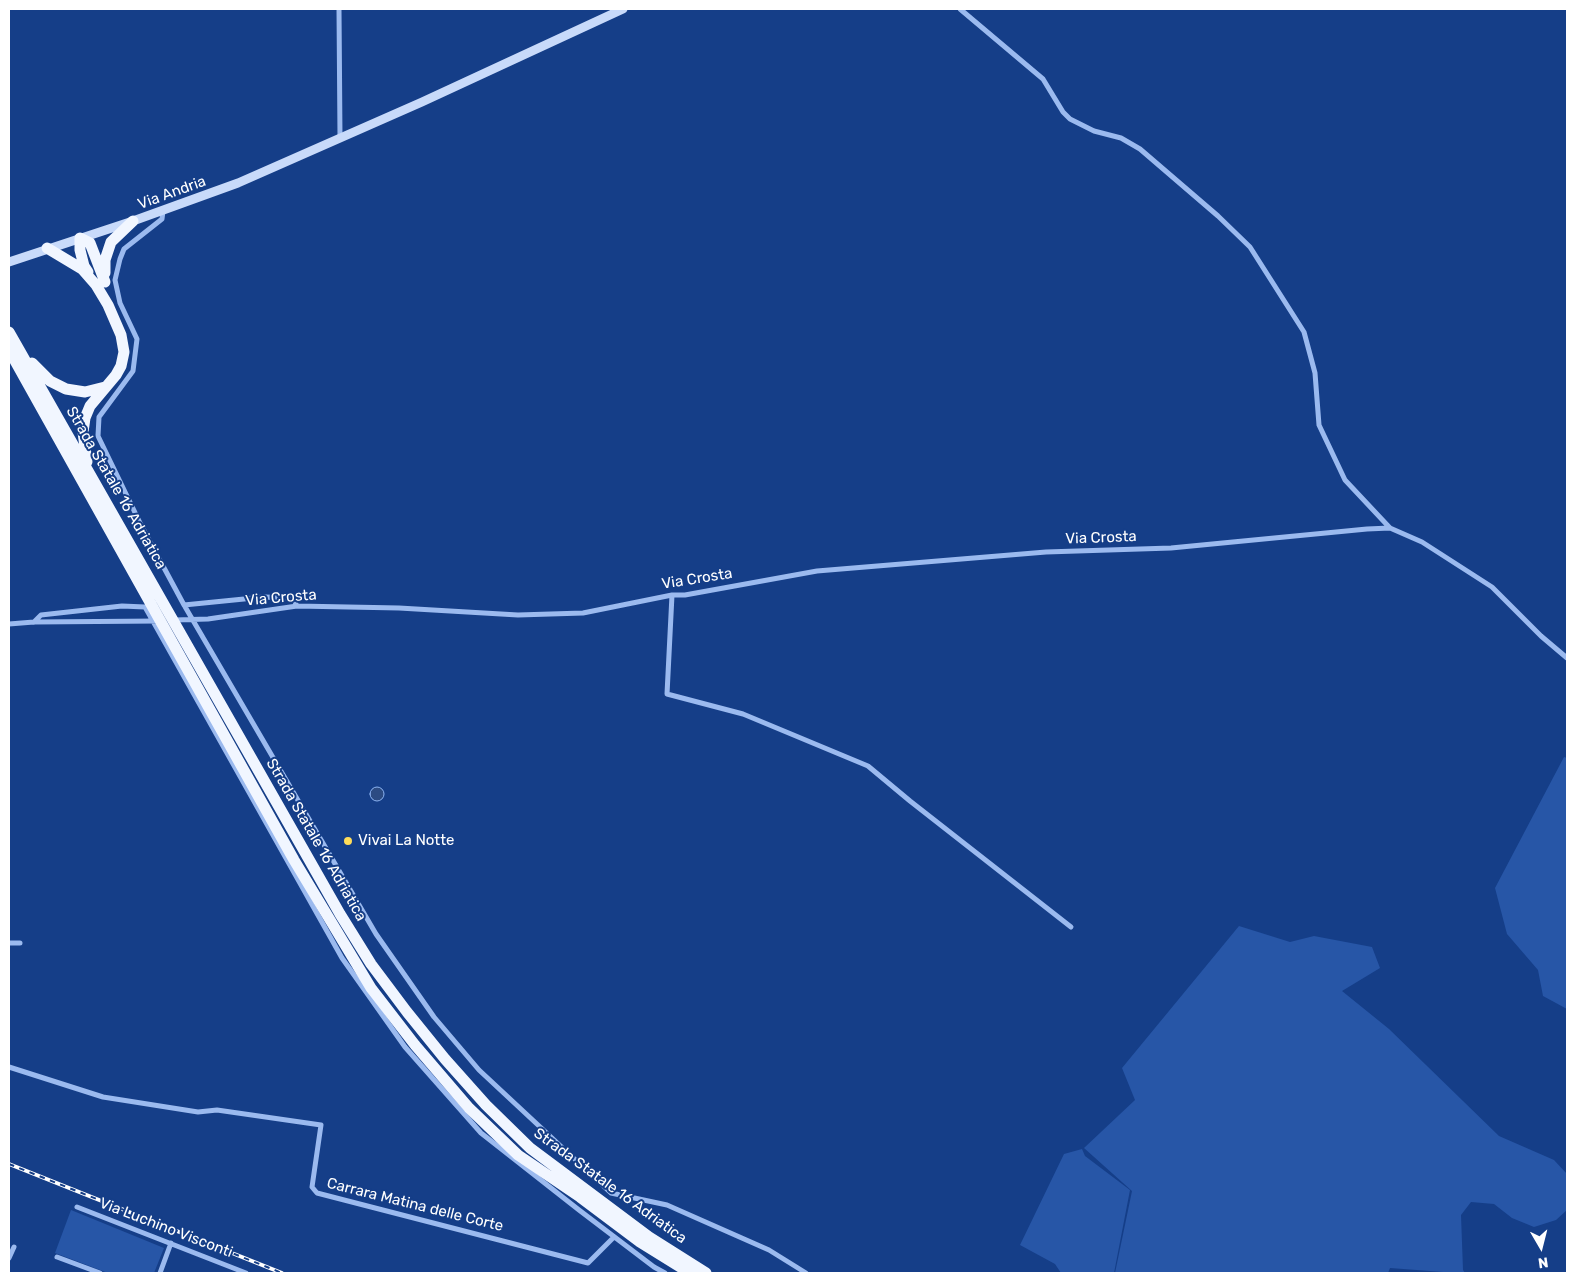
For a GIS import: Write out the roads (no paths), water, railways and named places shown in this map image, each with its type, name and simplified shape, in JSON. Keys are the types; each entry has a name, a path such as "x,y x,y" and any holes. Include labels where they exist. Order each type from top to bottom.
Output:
{"highway":[{"path":"100,284 104,260 111,242 133,221"},
{"path":"80,238 80,250 84,266 100,284 122,334 124,352 121,366 116,376 90,406 85,418 83,432 88,468"},
{"path":"47,248 82,269 100,284"},
{"name":"Strada Statale 16 Adriatica","path":"9,332 340,914 371,964 445,1060 486,1105 530,1148 648,1237 706,1273"},
{"name":"Strada Statale 16 Adriatica","path":"9,350 294,860 371,988 415,1045 469,1108 518,1155 640,1242 690,1273"},
{"path":"22,353 50,381 66,389 85,392 105,387"}],"main road":[{"name":"Via Andria","path":"9,262 163,211 238,183 422,102 623,9"}],"street":[{"path":"339,9 340,139"},
{"path":"960,9 1043,79 1063,112 1070,119 1094,130 1121,138 1140,149 1218,216 1250,248 1304,332 1316,373 1319,425 1345,480 1390,528 1422,542 1492,586 1541,636 1567,658"},
{"path":"163,211 162,219 124,249 120,259 116,280 120,304 137,339 133,371 99,417 98,436 141,525 184,605 376,934 434,1017 479,1070 610,1193 667,1205 770,1250 806,1273"},
{"name":"Via Crosta","path":"9,624 208,619 297,606 399,608 518,615 583,613 672,595 817,571 1046,552 1170,548 1390,528"},
{"path":"672,595 668,694 743,714 868,766 1071,927"},
{"path":"184,605 264,597 293,598 297,606"},
{"path":"34,622 40,615 122,606 145,607 342,958 405,1047 481,1133 614,1237 665,1273"},
{"path":"9,943 20,944"},
{"name":"Carrara Matina delle Corte","path":"9,1067 103,1098 198,1112 217,1110 321,1125 312,1187 318,1193 588,1263 614,1237"},
{"name":"Via Luchino Visconti","path":"77,1207 246,1273"},
{"path":"160,1273 171,1243"},
{"path":"9,1258 14,1246"},
{"path":"57,1257 100,1273"}],"railway":[{"path":"9,1164 282,1273"}],"place":[{"name":"Vivai La Notte","path":"348,841"}]}
